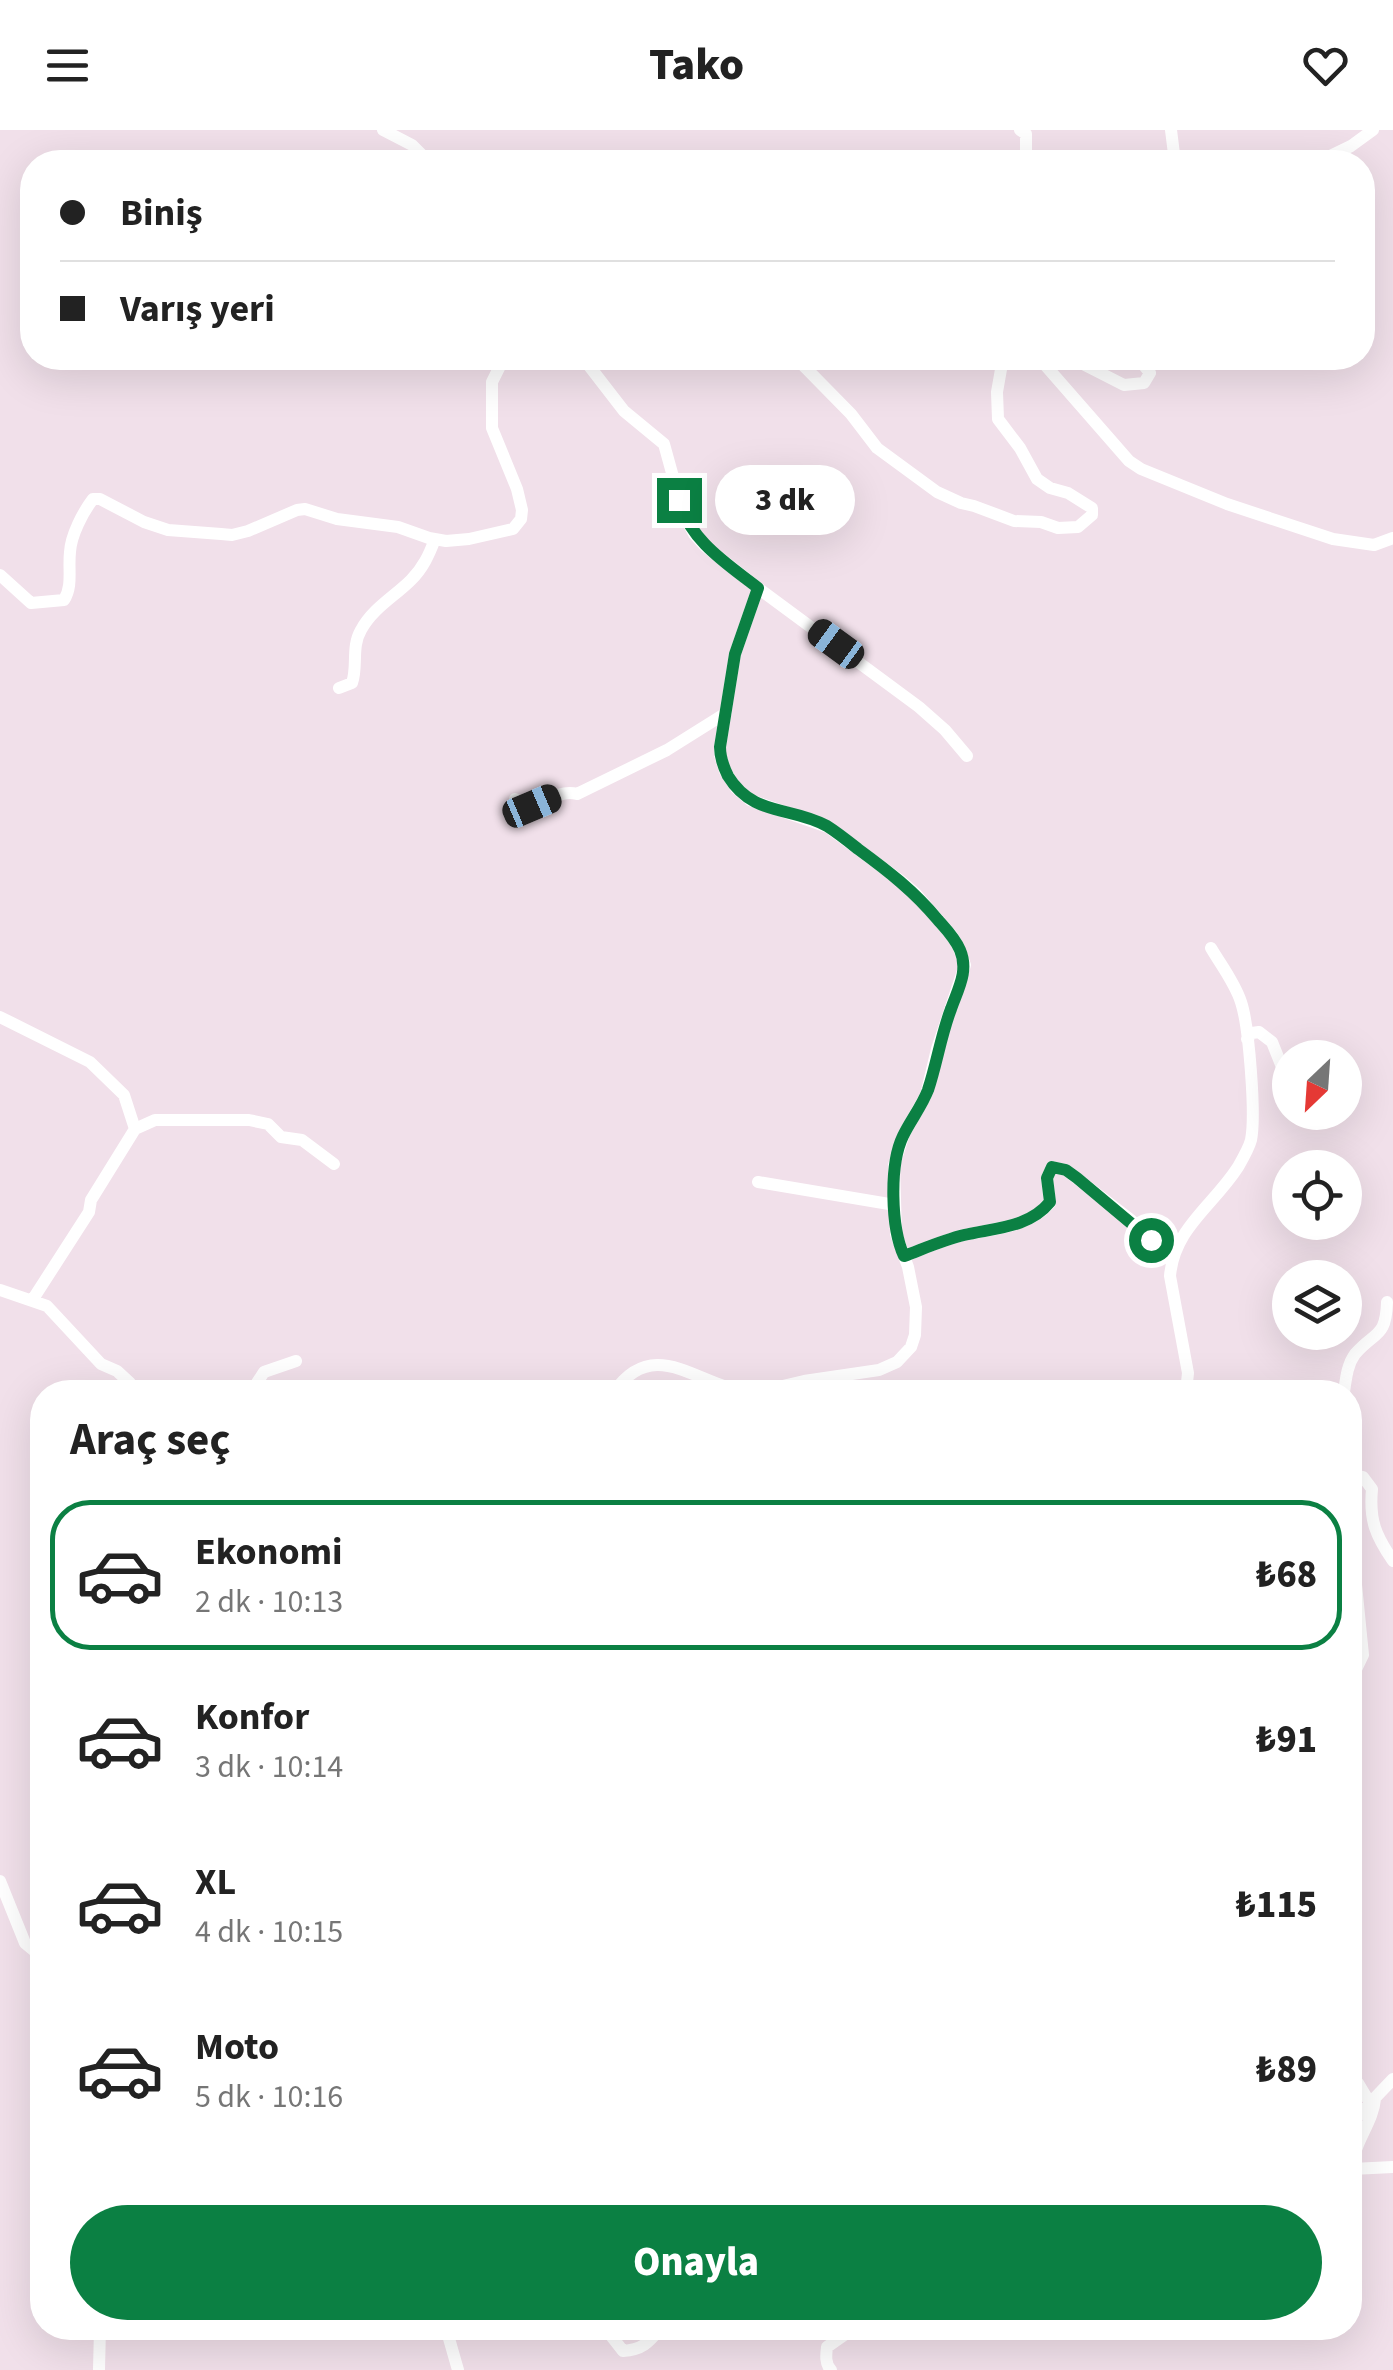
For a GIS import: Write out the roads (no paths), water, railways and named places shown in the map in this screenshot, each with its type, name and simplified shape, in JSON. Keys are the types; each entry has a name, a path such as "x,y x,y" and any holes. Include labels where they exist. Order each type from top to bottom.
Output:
{"street":[{"path":"383,130 417,150"},
{"path":"1343,150 1373,130"},
{"path":"0,576 32,603 64,600 70,587 71,544 93,499 168,530 232,535 305,509 337,520 398,526 446,541 513,529 522,519 522,510 492,428 492,382 498,370"},
{"path":"593,370 624,410 664,444 682,514 705,546 919,707 967,756"},
{"path":"808,370 851,414 877,448 938,492 961,504 1014,521 1078,527 1092,515 1092,508 1037,480 998,419 1001,370"},
{"path":"1050,370 1140,469 1227,504 1333,539 1374,544 1393,538"},
{"path":"1095,370 1124,385 1144,383 1150,374 1147,370"},
{"path":"339,688 352,683 356,639 367,620 418,571 435,539"},
{"path":"758,588 735,654 720,755 725,770 736,788 750,800 810,818 841,835 916,893 952,936 965,965 926,1096 896,1153 896,1234 916,1307 911,1347 897,1362 878,1370 811,1380"},
{"path":"515,800 532,806 561,794 577,794 667,750 726,713"},
{"path":"1187,1380 1170,1276 1172,1260 1180,1238 1238,1168 1250,1142 1252,1115 1241,1001 1211,948"},
{"path":"0,1017 90,1062 124,1095 136,1129"},
{"path":"1247,1039 1259,1032 1272,1042"},
{"path":"33,1300 136,1129 154,1120 249,1120 268,1124 281,1137 302,1140 334,1164"},
{"path":"904,1256 963,1236 1018,1224 1041,1213 1050,1202 1047,1178 1052,1167 1066,1170 1088,1187 1172,1260"},
{"path":"758,1182 896,1205"},
{"path":"0,1290 47,1306 102,1364 127,1380"},
{"path":"1346,1380 1355,1354 1384,1328 1387,1302"},
{"path":"259,1380 264,1372 296,1361"},
{"path":"623,1380 632,1373 661,1364 706,1380"},
{"path":"1362,1477 1372,1490 1370,1511 1381,1546 1393,1561"},
{"path":"0,1881 30,1947"},
{"path":"1362,2112 1393,2079"},
{"path":"1362,2088 1373,2101 1374,2112 1362,2134"},
{"path":"1362,2169 1393,2167"},
{"path":"99,2370 100,2340"},
{"path":"449,2340 458,2370"},
{"path":"614,2340 623,2351 637,2350 650,2340"},
{"path":"831,2370 826,2356 828,2347 838,2340"}]}
